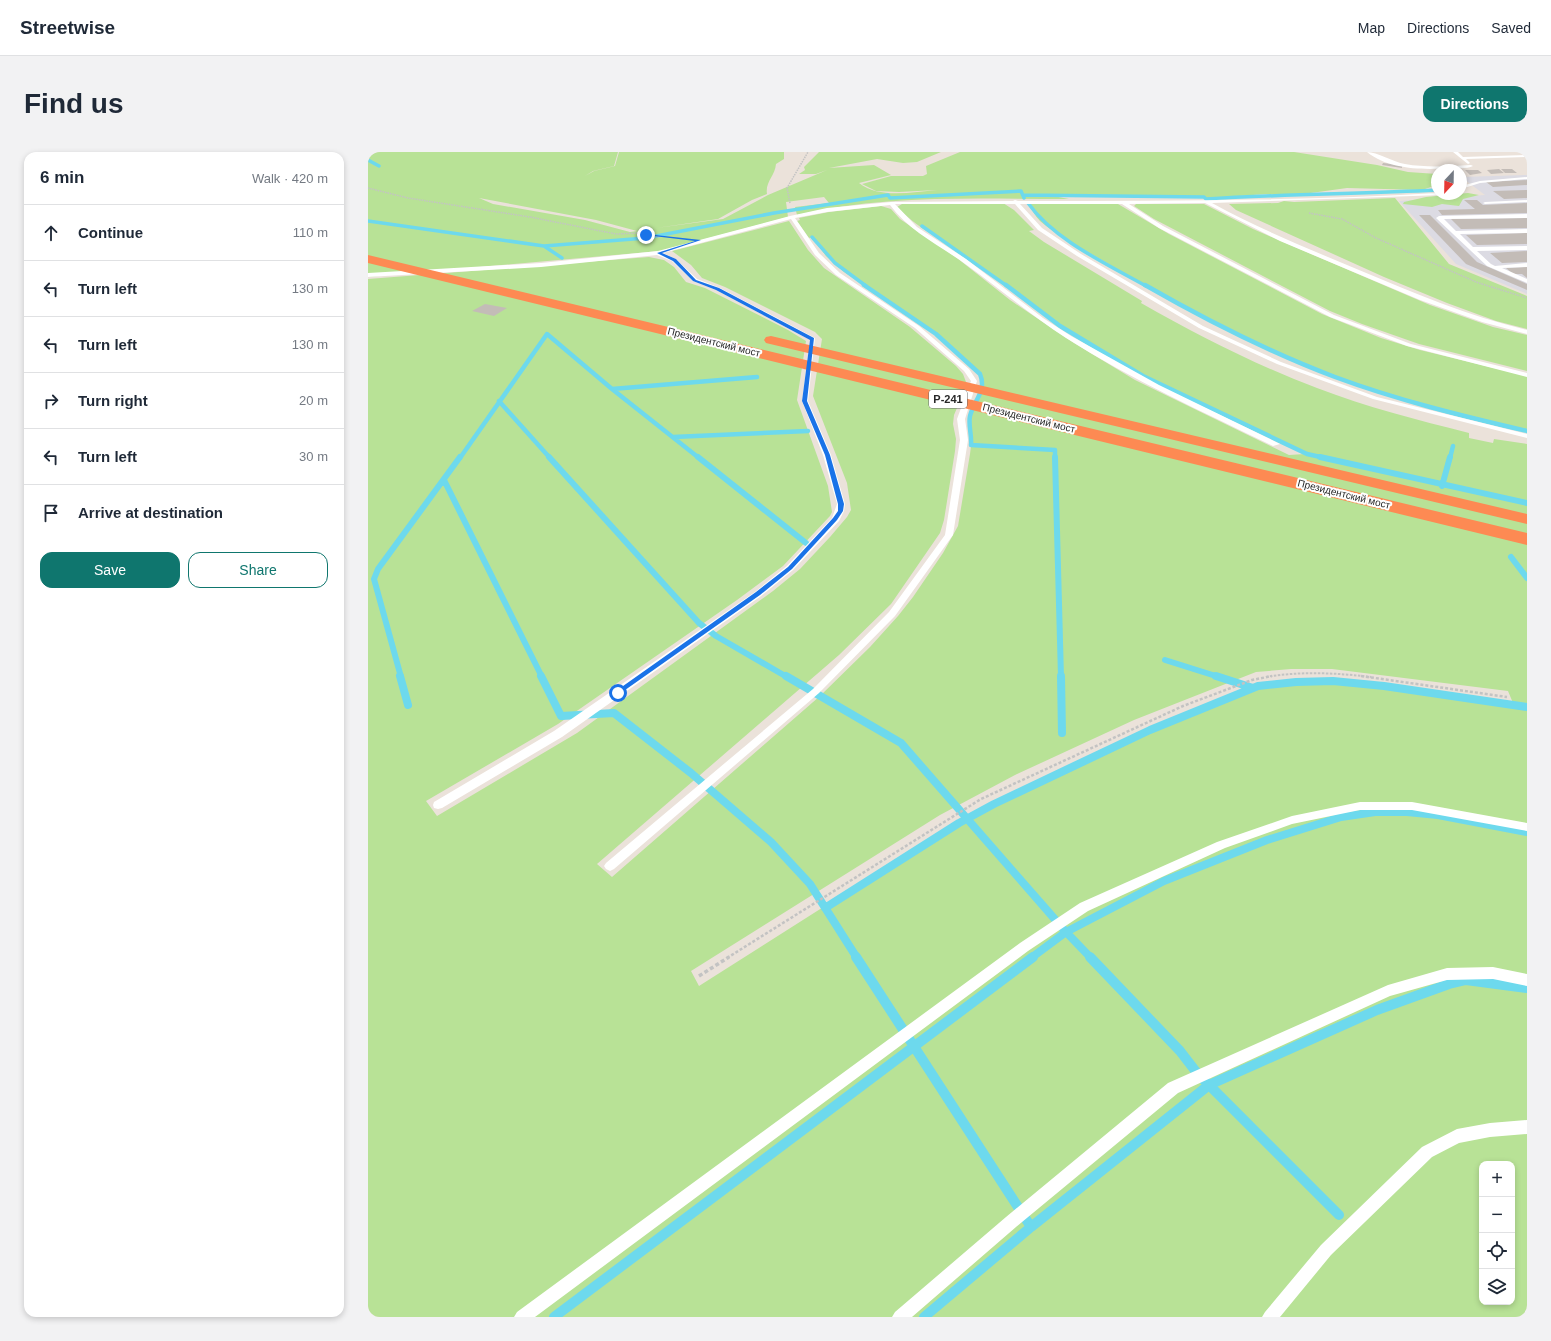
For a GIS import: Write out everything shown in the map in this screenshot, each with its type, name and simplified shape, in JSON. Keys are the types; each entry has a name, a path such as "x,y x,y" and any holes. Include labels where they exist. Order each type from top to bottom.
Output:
{"highway":[{"path":"368,245 516,280"},
{"name":"Президентский мост","path":"368,259 1527,538"},
{"name":"Президентский мост","path":"757,337 1527,519"}],"lane":[{"path":"1369,152 1388,161 1428,167 1471,166 1464,158 1455,152"},
{"path":"1464,158 1527,156"},
{"path":"1467,186 1480,182 1527,178"},
{"path":"368,275 541,265 658,253 792,217 828,210 891,203 1120,201 1206,202 1431,195"},
{"path":"1120,201 1161,226 1332,316 1408,345 1527,375"},
{"path":"1486,203 1527,201"},
{"path":"1015,202 1040,229 1079,255 1202,327 1279,363 1375,398 1527,436"},
{"path":"1206,202 1224,212 1311,252 1421,298 1472,318 1527,332"},
{"path":"891,203 898,214 909,223 966,261 1042,319 1137,377 1276,444"},
{"path":"1527,216 1439,218 1489,265 1527,281"},
{"path":"610,866 816,691 892,614 949,535 964,440 961,419 974,381 967,370 917,327 838,274 817,254 792,217"},
{"path":"1455,233 1527,231"},
{"path":"1473,249 1527,248"},
{"path":"438,805 558,734 758,594 790,568 818,539 840,511 841,504 827,455 805,401 812,339 718,289 695,280 674,260 658,253"},
{"path":"1494,267 1527,265"},
{"path":"522,1317 1011,956 1084,907 1222,845 1292,820 1360,806 1412,806 1527,827"},
{"path":"900,1317 1011,1222 1173,1088 1381,994 1447,974 1493,973 1527,980"},
{"path":"1270,1317 1326,1250 1427,1152 1457,1136 1490,1130 1527,1127"}],"path":[{"path":"792,217 787,188 808,152"},
{"path":"368,188 408,198 530,217 616,234 638,233 660,237"},
{"path":"1305,213 1342,219 1376,238 1469,279 1527,298"},
{"path":"699,976 981,798 1183,706 1252,680 1279,676 1332,674 1369,677 1508,697"}],"shaded area":[{"path":"1527,175 1527,294 1456,264 1399,201 1431,199 1431,200 1467,200 1467,196 1485,195 1467,182 1467,177"}],"green space":[{"path":"368,152 618,152 614,166 593,171 585,176 594,171 615,166 619,152 784,152 784,159 776,164 767,186 767,194 752,200 718,219 656,228 723,219 768,195 827,170 816,174 799,174 805,170 804,167 819,152 941,152 917,162 903,163 877,159 829,168 874,165 891,175 859,183 876,191 862,184 891,176 923,176 927,174 926,166 960,152 1294,152 1377,165 1408,172 1431,174 1431,187 1422,190 1347,188 1289,196 1266,194 1213,198 1043,194 1069,199 932,199 898,201 831,208 797,215 795,207 829,203 824,197 786,202 788,217 660,251 368,277","holes":["937,190 907,193 886,193 876,191 899,192","479,198 596,220 637,231 630,232 585,220 493,204"]},
{"path":"1468,193 1479,195 1467,198"},
{"path":"1431,197 1431,200 1462,200 1459,206 1442,204 1432,207 1403,204 1404,202"},
{"path":"1395,198 1449,264 1527,296 1527,329 1496,321 1384,277 1236,210 1229,204"},
{"path":"1003,203 1014,210 1034,230 1029,231 1044,242 1142,301 1141,303 1205,338 1249,359 1294,379 1336,395 1411,418 1469,433 1469,438 1493,443 1494,439 1527,444 1527,1317 368,1317 368,279 649,257 664,260 674,267 686,282 705,288 788,330 806,341 797,400 828,486 832,512 830,516 783,566 737,600 558,724 426,801 437,816 577,733 773,591 800,569 830,537 851,510 847,483 813,396 822,339 815,332 725,287 702,278 691,265 672,251 789,221 808,250 824,268 910,327 956,366 963,374 966,382 965,389 954,415 953,424 956,439 955,451 944,520 940,533 891,604 839,655 597,864 612,877 820,696 870,647 913,597 943,553 958,526 972,438 970,416 982,389 982,379 969,364 921,323 844,272 826,256 812,237 809,238 797,221 800,220 799,218 829,212 881,206 891,209 900,219 957,258 1010,300 1074,343 1135,380 1289,455 1305,454 1163,386 1081,340 968,258 913,221 897,207 902,204","holes":["1291,669 1332,669 1508,691 1513,703 1383,685 1333,680 1296,681 1257,685 1148,730 994,803 954,824 699,986 691,971 940,815 1015,775 1134,720 1256,672"]},
{"path":"1028,203 1118,204 1169,234 1322,314 1381,338 1420,350 1527,376 1527,430 1430,406 1358,385 1306,365 1249,340 1193,312 1139,282 1048,228 1035,215"},
{"path":"1136,204 1204,204 1253,229 1430,305 1493,327 1527,335 1527,371 1419,344 1330,311 1154,219 1134,206"}],"building":[{"path":"1383,163 1402,165 1402,168 1382,165"},
{"path":"1499,169 1504,173 1491,174 1487,170"},
{"path":"1501,169 1512,169 1517,173 1505,173"},
{"path":"1467,170 1478,170 1482,173 1470,175"},
{"path":"1527,180 1527,185 1493,187 1486,182"},
{"path":"1527,190 1527,198 1504,199 1493,191"},
{"path":"1464,200 1477,200 1483,205 1527,203 1527,213 1442,215 1438,210 1475,209"},
{"path":"1419,215 1430,215 1477,262 1527,284 1527,290 1466,264"},
{"path":"1527,218 1527,228 1461,229 1451,219"},
{"path":"1527,233 1527,244 1477,245 1466,235"},
{"path":"1527,251 1527,262 1502,263 1490,253"},
{"path":"1527,267 1527,278 1522,274 1513,274 1506,268"},
{"path":"485,304 507,308 494,316 472,311"}],"waterway":[{"path":"368,160 379,166"},
{"path":"1023,195 1204,197 1206,199 1431,190"},
{"path":"544,246 646,238 774,213 888,195 890,198 1021,191 1024,198"},
{"path":"1028,203 1039,216 1066,240 1098,260 1146,286"},
{"path":"368,221 544,246"},
{"path":"922,226 1007,286"},
{"path":"812,237 835,263 866,286"},
{"path":"544,246 562,258"},
{"path":"864,285 936,334 980,374 982,380 981,391 970,416 971,445 1055,450 1055,457"},
{"path":"1006,285 1060,326 1143,376 1307,454 1325,458"},
{"path":"1145,285 1238,335 1335,377 1430,407 1527,431"},
{"path":"500,402 547,334 612,389"},
{"path":"612,389 757,377"},
{"path":"612,389 699,458"},
{"path":"460,458 500,402"},
{"path":"500,402 550,458"},
{"path":"673,437 808,431"},
{"path":"1450,458 1453,446"},
{"path":"401,677 374,579 378,569 460,457"},
{"path":"549,457 699,623 716,636 787,677"},
{"path":"698,457 806,543"},
{"path":"1055,457 1061,677"},
{"path":"1320,457 1442,484"},
{"path":"1442,484 1450,457"},
{"path":"444,480 542,677"},
{"path":"1442,484 1527,503"},
{"path":"1511,557 1527,578"},
{"path":"1165,660 1219,677"},
{"path":"400,676 408,705"},
{"path":"541,676 561,716 614,713 691,773 771,842 810,884 825,908"},
{"path":"786,676 901,743 967,819"},
{"path":"1061,676 1062,733"},
{"path":"1216,676 1253,688"},
{"path":"967,819 994,804 1150,730 1258,686 1296,682 1333,681 1384,686 1527,707"},
{"path":"1066,932 1164,881 1267,840 1341,817 1375,812 1407,812 1438,815 1527,832"},
{"path":"825,908 967,819"},
{"path":"967,819 1066,932"},
{"path":"825,908 857,958"},
{"path":"1031,958 1066,932"},
{"path":"1066,932 1091,958"},
{"path":"856,957 914,1046"},
{"path":"914,1046 1033,957"},
{"path":"1090,957 1180,1051 1197,1073 1209,1085"},
{"path":"1209,1085 1377,1010 1449,984 1466,980 1527,988"},
{"path":"554,1317 914,1046"},
{"path":"914,1046 1031,1227"},
{"path":"1031,1227 1209,1085"},
{"path":"1209,1085 1339,1215"},
{"path":"924,1317 1031,1227"}],"route":[{"path":"618,693 758,594 790,568 836,519 840,511 841,504 832,468 805,401 812,339 718,289 695,280 683,266 658,253 700,241 646,235"}]}
